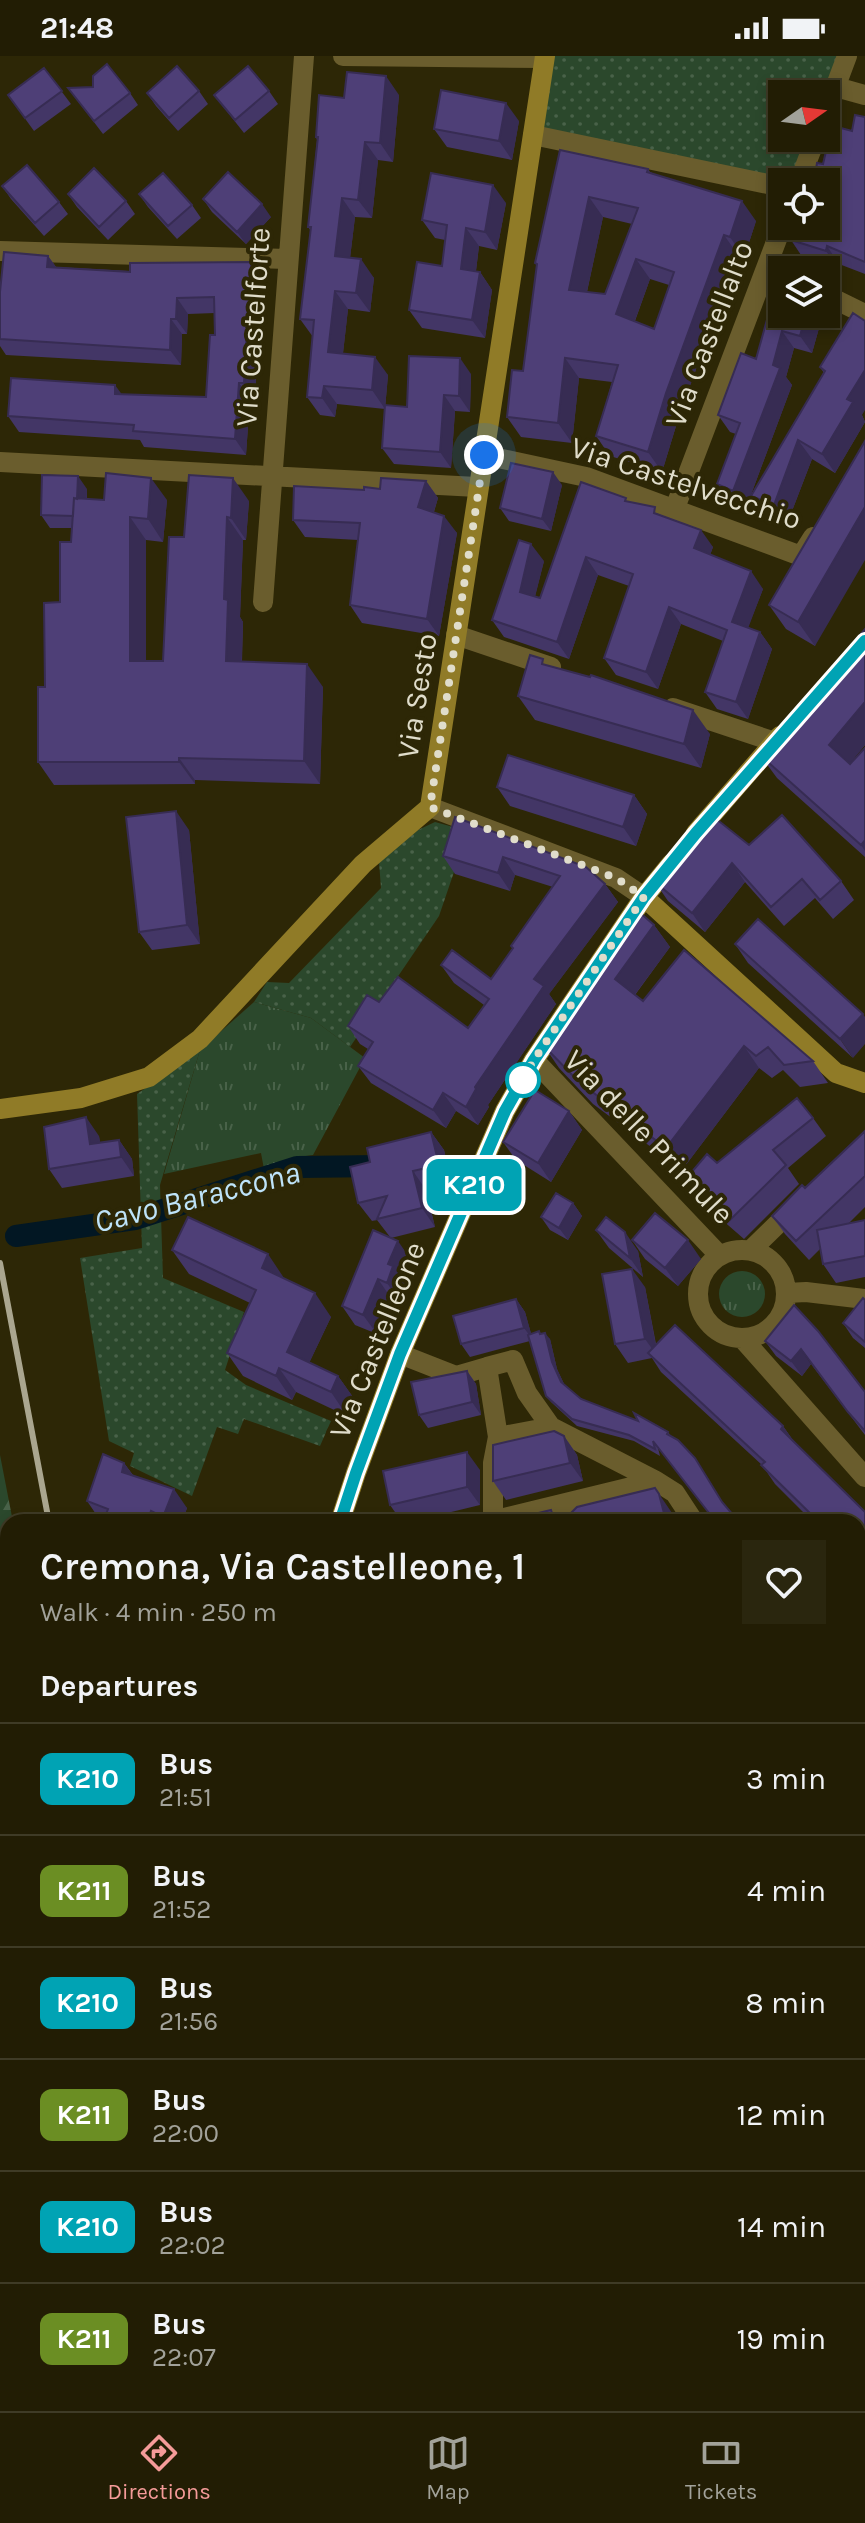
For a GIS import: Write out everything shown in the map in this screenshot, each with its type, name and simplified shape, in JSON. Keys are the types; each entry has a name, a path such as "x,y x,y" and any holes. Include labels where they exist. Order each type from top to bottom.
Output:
{"street":[{"name":"Via Castelforte","path":"263,602 304,56"},
{"path":"343,56 544,57"},
{"path":"838,80 847,56"},
{"name":"Via Sesto","path":"430,807 544,57"},
{"path":"840,88 865,95"},
{"path":"533,135 768,184"},
{"path":"0,251 287,259"},
{"name":"Via Castellalto","path":"675,508 768,288"},
{"path":"840,302 865,314"},
{"name":"Via Castelvecchio","path":"484,455 586,477 801,556 825,518"},
{"path":"0,462 477,487"},
{"path":"456,635 576,676"},
{"path":"651,701 775,742"},
{"name":"Via Castelleone","path":"343,1514 400,1354 505,1111 534,1060 644,897 795,720"},
{"path":"0,1109 81,1098 149,1077 200,1039 363,864 430,807 616,878 644,897 836,1073 865,1083"},
{"name":"Via delle Primule","path":"534,1060 720,1256"},
{"path":"751,1250 813,1188"},
{"path":"731,1250 751,1250 769,1258 782,1274 787,1293 783,1313 771,1329 757,1337 733,1338 715,1330 702,1315 697,1300 701,1275 713,1259 731,1250"},
{"path":"787,1293 806,1292 865,1299"},
{"path":"742,1338 865,1477"},
{"path":"400,1354 456,1376 513,1360 527,1393 551,1427 656,1481 675,1493 689,1514"},
{"path":"487,1367 498,1437 493,1463 491,1514"},
{"path":"498,1437 551,1427"},
{"path":"520,1514 656,1481"},
{"path":"574,1501 576,1514"}],"green space":[{"path":"547,56 846,56 833,80 768,80 768,152 809,152 802,168 768,168 768,179 537,132"},
{"path":"435,822 468,831 439,916 350,1047 311,1018 254,1002 267,982 289,983 381,888 379,862 418,830"},
{"path":"254,1002 311,1018 365,1058 313,1155 291,1158 264,1169 261,1153 164,1174 200,1050"},
{"path":"200,1050 160,1185 163,1278 244,1312 225,1370 246,1385 331,1421 320,1446 244,1419 238,1434 217,1427 192,1496 130,1466 134,1453 109,1441 80,1258 142,1248 137,1094"},
{"path":"742,1271 758,1278 765,1294 758,1310 742,1317 726,1310 719,1294 726,1278"},
{"path":"0,1455 11,1514 0,1514"}],"building":[{"path":"107,64 130,93 94,121 68,88 93,87 93,76"},
{"path":"177,66 199,91 169,118 147,93"},
{"path":"248,66 269,91 235,120 214,95"},
{"path":"44,68 62,91 25,118 8,95"},
{"path":"347,72 386,76 380,143 365,142 358,200 342,198 335,256 361,259 356,293 335,291 328,352 375,357 372,390 324,386 322,398 307,397 314,320 300,319 311,227 308,227 318,137 319,95 344,98"},
{"path":"441,90 506,103 499,141 434,129"},
{"path":"855,115 865,117 865,262 827,246 826,251 791,240 840,240 840,168 816,168 817,163 823,164 826,152 840,152 841,128 852,131"},
{"path":"560,150 648,169 647,172 742,201 730,237 724,235 666,393 648,452 596,436 618,365 565,358 558,423 507,417 512,370 523,371 535,263","holes":["589,197 638,208 605,294 569,290","636,259 674,272 654,329 616,314"]},
{"path":"27,165 59,202 35,223 2,186"},
{"path":"94,168 126,201 99,227 68,194"},
{"path":"228,172 262,204 237,232 203,199"},
{"path":"163,173 192,205 168,226 139,194"},
{"path":"431,173 493,185 485,232 466,228 461,269 480,272 472,320 409,310 417,262 442,266 447,225 422,220"},
{"path":"4,252 48,256 47,267 130,272 130,263 251,262 252,309 248,309 244,383 239,383 235,439 133,431 134,425 8,416 11,378 115,385 115,394 206,397 210,335 215,335 214,297 177,298 176,319 171,319 170,350 0,339"},
{"path":"853,313 865,321 865,370 847,399 853,402 822,454 798,440 774,505 751,496 825,371 820,367"},
{"path":"768,316 768,328 802,328 800,336 782,331 773,365 780,368 733,491 717,484 740,423 718,415 741,353 756,359"},
{"path":"409,356 460,358 459,396 444,395 440,452 382,448 385,405 407,407"},
{"path":"865,441 865,507 798,622 769,605"},
{"path":"511,463 553,472 542,519 500,508"},
{"path":"106,473 151,478 148,519 130,517 130,661 163,661 169,537 184,537 189,475 233,478 231,518 227,517 224,599 228,600 226,661 307,664 304,761 179,758 179,762 38,762 38,687 45,687 44,603 60,602 60,542 71,542 74,498 104,500"},
{"path":"42,475 78,476 73,516 41,515"},
{"path":"381,478 426,481 418,507 444,516 427,619 350,605 360,523 293,520 294,486 380,489"},
{"path":"581,482 626,498 625,501 655,507 654,513 701,530 694,548 751,571 732,622 760,632 736,702 705,692 727,630 669,607 646,672 604,658 633,574 586,557 557,642 492,620 519,540 531,544 520,592 540,598"},
{"path":"865,629 865,702 829,745 850,764 865,748 865,840 861,845 760,755"},
{"path":"530,655 543,659 542,664 591,675 693,710 684,744 518,696"},
{"path":"508,755 634,795 623,827 497,787"},
{"path":"176,811 187,925 139,932 126,817"},
{"path":"710,814 749,845 782,815 841,881 820,900 802,879 771,907 732,863 692,913 655,882"},
{"path":"455,817 586,867 605,884 534,979 544,986 475,1087 466,1107 443,1093 433,1110 358,1066 373,1042 348,1026 367,995 379,1002 398,977 468,1028 489,999 441,965 452,950 491,979 560,876 503,857 498,873 443,856"},
{"path":"638,911 654,925 615,979 643,1001 684,950 813,1061 784,1065 768,1047 756,1056 744,1046 666,1148 578,1081 544,1046 568,1014 562,1009"},
{"path":"758,919 863,1014 840,1039 735,944"},
{"path":"535,1090 569,1111 538,1163 503,1142"},
{"path":"797,1098 813,1118 773,1150 786,1165 730,1220 685,1180 707,1154 717,1163"},
{"path":"86,1117 90,1144 119,1140 121,1157 49,1169 44,1127"},
{"path":"865,1131 865,1176 796,1241 772,1216 802,1185 805,1188"},
{"path":"431,1132 439,1165 413,1171 422,1208 377,1219 387,1196 358,1203 350,1167 370,1162 367,1148"},
{"path":"556,1193 573,1203 559,1228 541,1217"},
{"path":"655,1213 688,1240 665,1268 632,1240"},
{"path":"188,1217 268,1254 262,1268 315,1293 287,1352 338,1376 331,1392 279,1368 276,1376 227,1353 256,1290 172,1250"},
{"path":"606,1217 625,1232 630,1258 596,1230"},
{"path":"865,1220 865,1256 823,1264 817,1230"},
{"path":"373,1230 398,1241 388,1264 393,1266 387,1283 378,1279 363,1315 342,1306"},
{"path":"632,1269 645,1339 615,1344 602,1274"},
{"path":"863,1298 865,1300 865,1342 843,1323"},
{"path":"516,1299 524,1328 461,1344 453,1316"},
{"path":"794,1305 865,1392 865,1431 801,1349 791,1361 765,1341"},
{"path":"675,1325 783,1426 781,1429 865,1514 811,1514 761,1465 765,1462 648,1353"},
{"path":"539,1331 540,1334 545,1333 561,1382 581,1399 638,1421 634,1413 678,1440 695,1458 732,1514 710,1514 653,1441 655,1449 629,1435 572,1419 546,1396 528,1335"},
{"path":"467,1371 472,1402 419,1415 411,1382"},
{"path":"554,1431 564,1436 570,1463 493,1481 493,1445"},
{"path":"467,1452 467,1487 390,1505 383,1471"},
{"path":"103,1454 124,1463 122,1472 174,1489 164,1514 151,1511 150,1514 106,1514 108,1509 87,1501"},
{"path":"655,1488 664,1514 570,1514 577,1507"}],"waterway":[{"name":"Cavo Baraccona","path":"16,1236 135,1219 297,1167 380,1166"}],"railway":[{"path":"0,1263 47,1514"}],"bus line":[{"name":"K210","path":"343,1514 400,1354 505,1111 534,1060 644,897 696,833 865,641"}],"route":[{"path":"484,455 430,807 616,878 644,897 520,1085 523,1080"}]}
